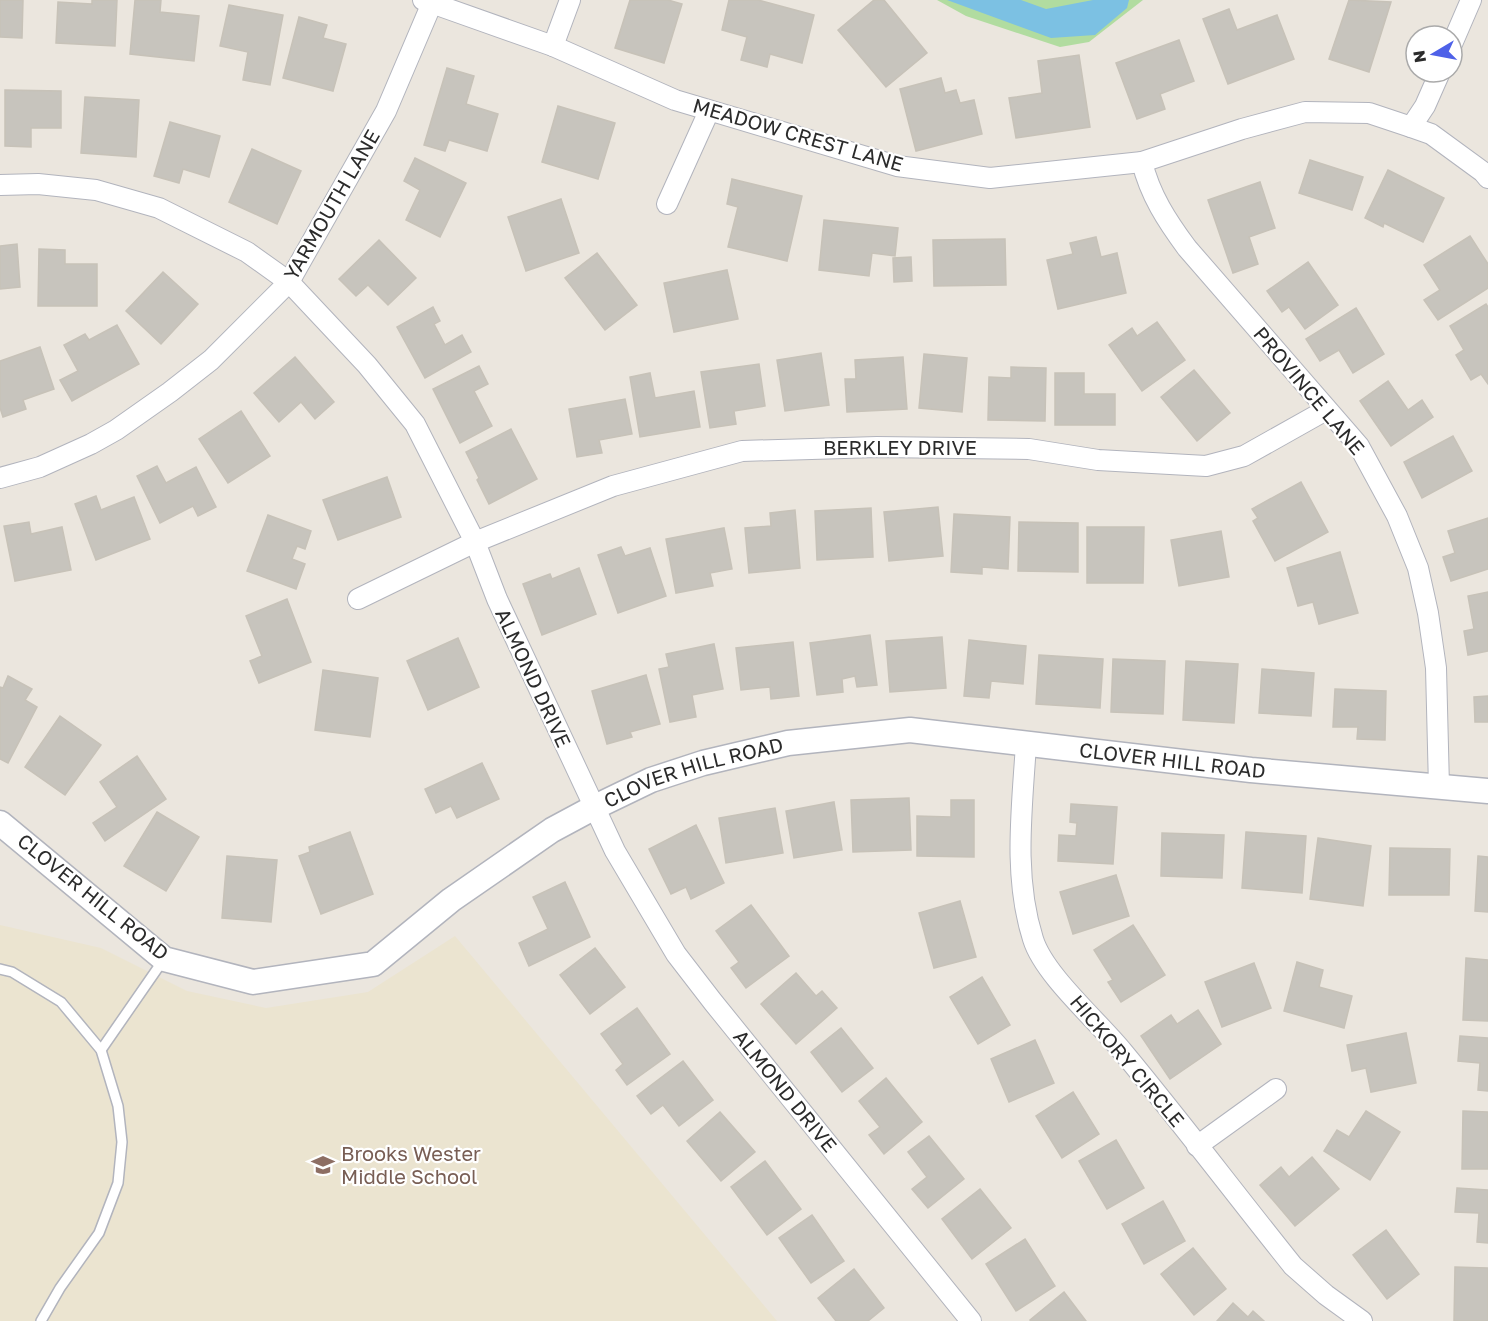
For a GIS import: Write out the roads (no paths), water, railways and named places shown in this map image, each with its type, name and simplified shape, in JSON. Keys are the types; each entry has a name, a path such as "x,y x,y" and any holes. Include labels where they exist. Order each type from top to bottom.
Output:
{"street":[{"path":"553,46 570,0"},
{"path":"1461,24 1471,0"},
{"name":"MEADOW CREST LANE","path":"427,2 553,46 675,100 897,166 990,178 1142,162 1242,129 1305,112 1369,113 1431,134 1484,172 1488,178"},
{"name":"YARMOUTH LANE","path":"0,478 40,467 116,430 211,360 289,282 386,111 427,2"},
{"path":"1411,127 1425,106 1435,84"},
{"path":"667,204 709,111"},
{"name":"PROVINCE LANE","path":"1142,162 1147,182 1166,218 1187,248 1359,446 1397,516 1418,568 1436,668 1439,787"},
{"name":"ALMOND DRIVE","path":"0,185 38,184 96,190 159,208 247,252 289,282 367,365 415,424 475,543 497,599 593,808 615,851 676,954 971,1321"},
{"name":"BERKLEY DRIVE","path":"358,599 475,543 613,486 742,451 877,447 1029,449 1098,460 1206,466 1245,456 1326,410"},
{"name":"CLOVER HILL ROAD","path":"0,823 164,959 253,982 374,964 451,900 552,831 593,808 651,780 703,763 788,743 909,730 1251,770 1488,791"},
{"name":"HICKORY CIRCLE","path":"1026,744 1020,858 1026,915 1033,941 1048,968 1122,1050 1293,1266 1326,1295 1362,1321"},
{"path":"1197,1146 1276,1089"}],"lane":[{"path":"101,1050 164,959"},
{"path":"0,969 12,972 61,1002 101,1050 118,1106 122,1142 118,1183 99,1233 60,1288 41,1321"}],"water":[{"path":"947,0 1021,0 1046,9 1093,0 1129,0 1127,8 1095,35 1051,38"}],"place":[{"name":"Brooks Wester Middle School","path":"323,1165"}]}
